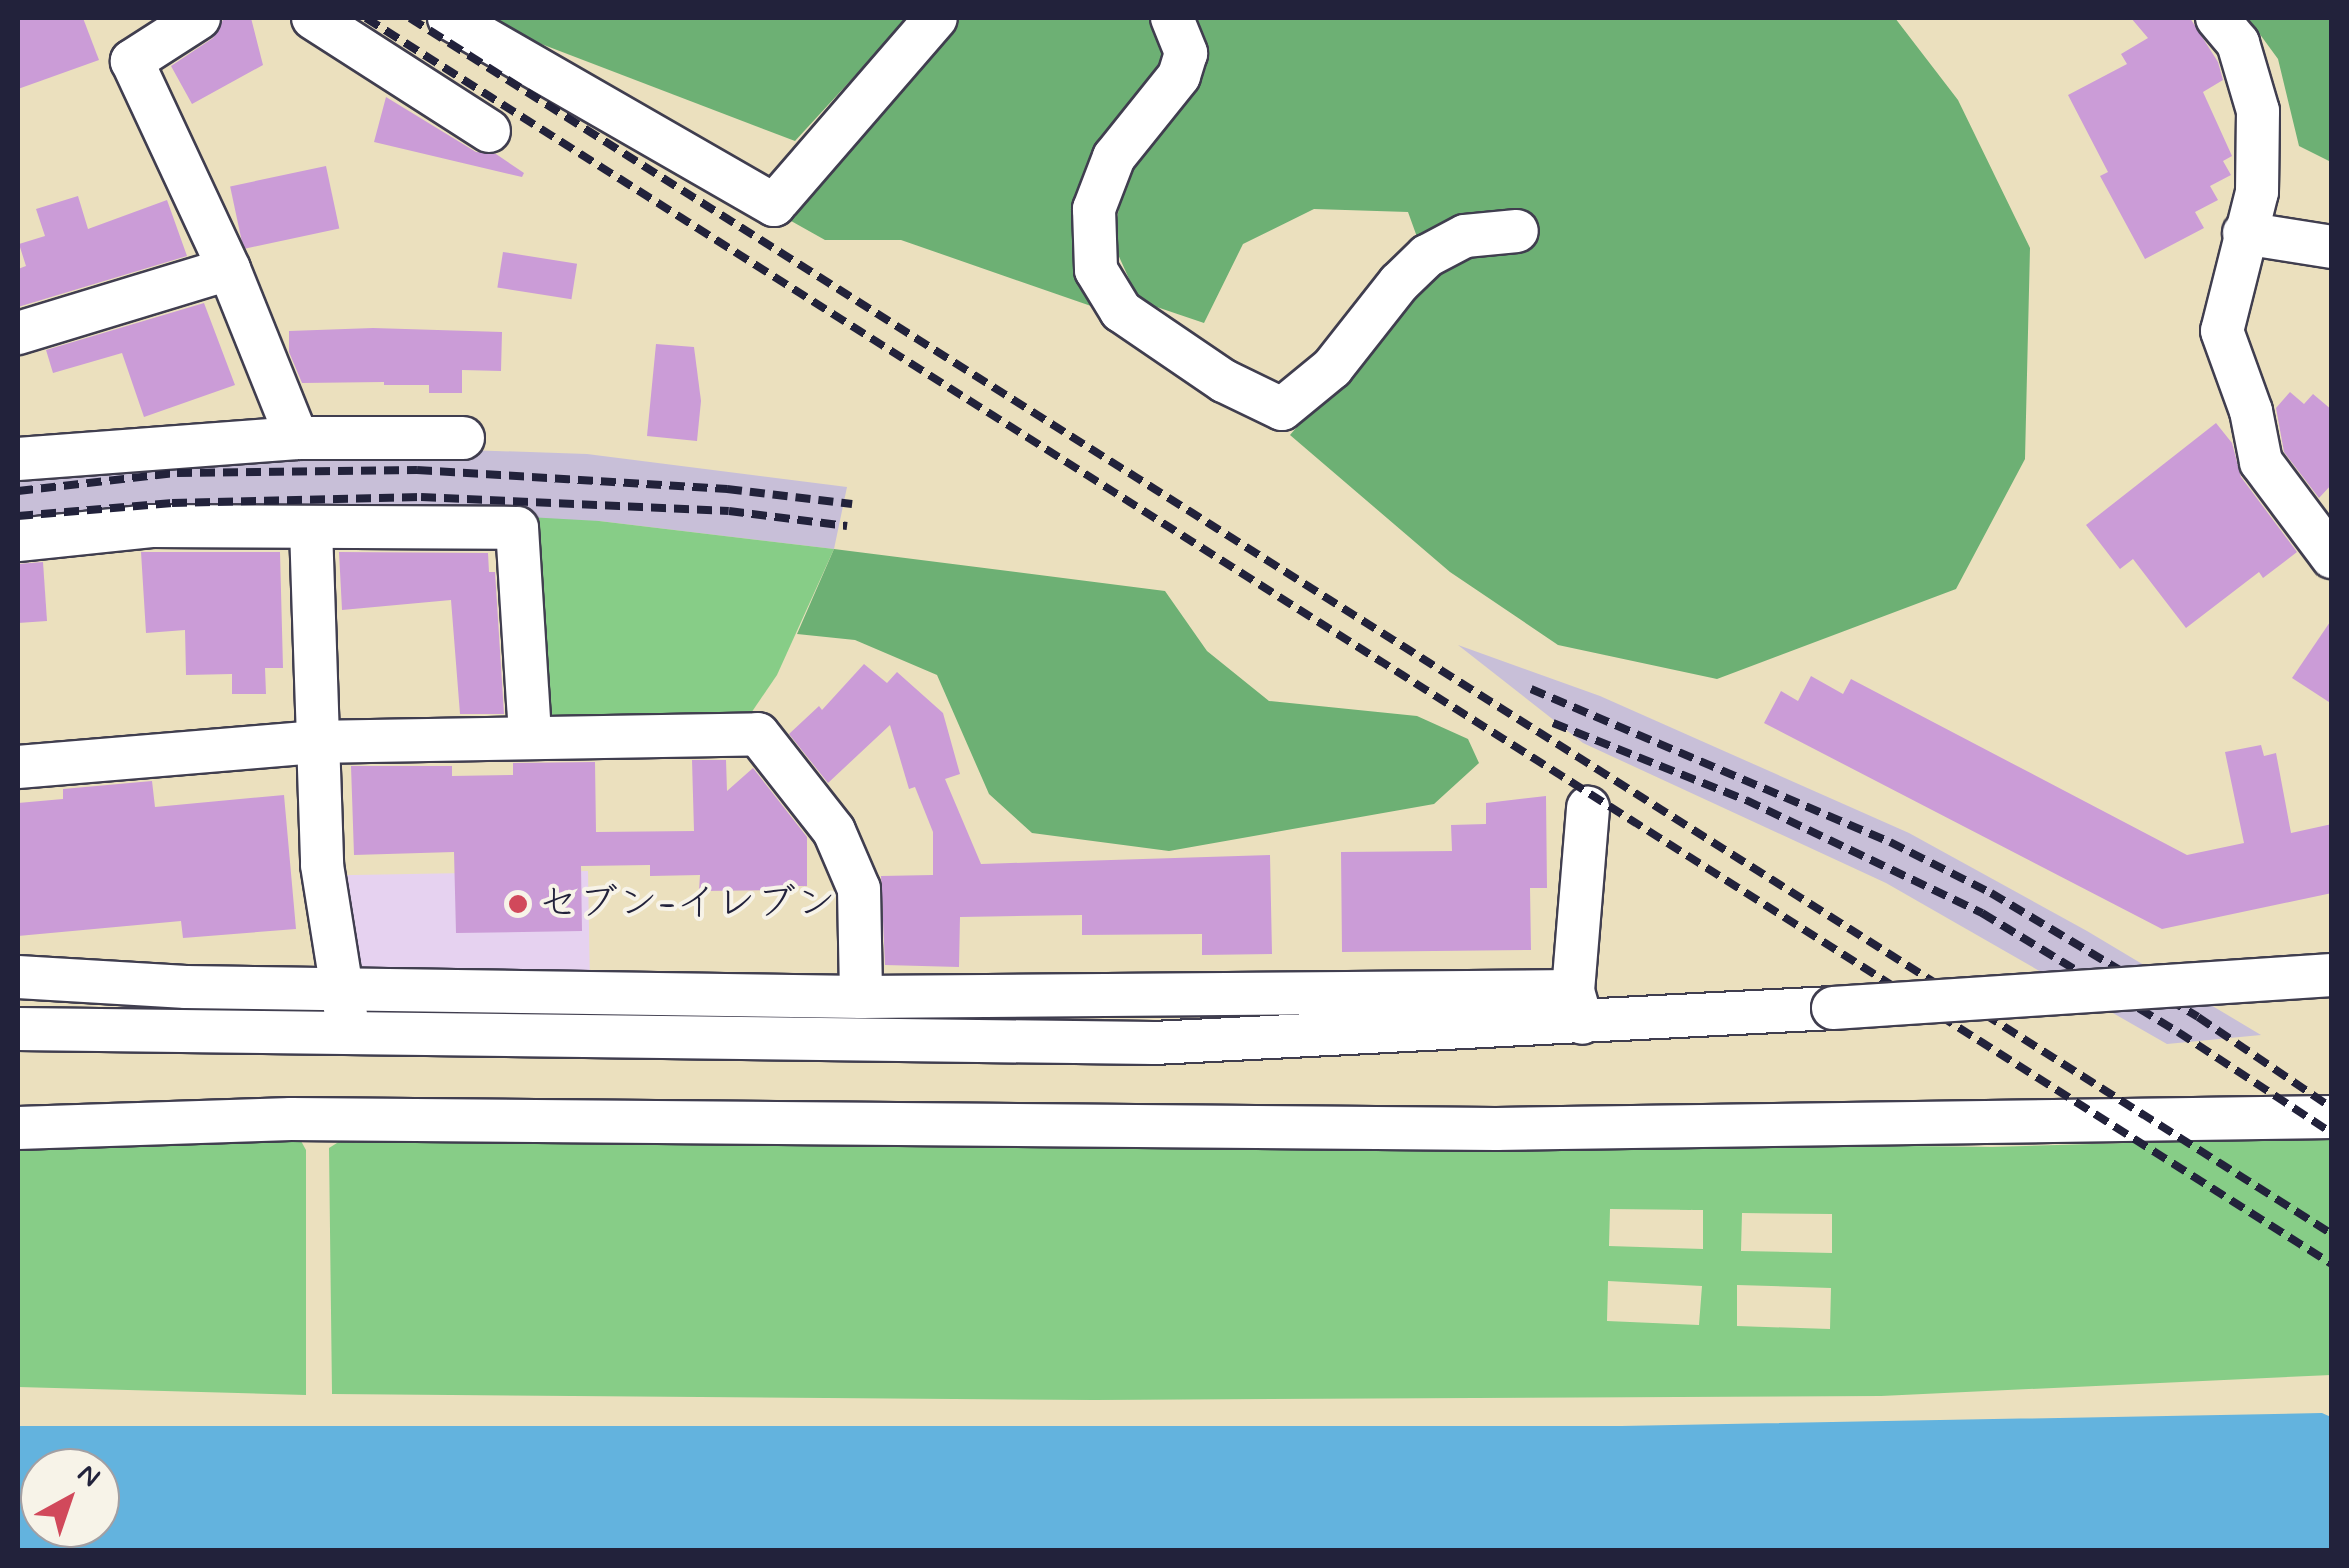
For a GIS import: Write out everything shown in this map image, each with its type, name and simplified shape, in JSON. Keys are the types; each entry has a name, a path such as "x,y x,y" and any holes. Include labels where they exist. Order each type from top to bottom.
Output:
{"street":[{"path":"199,18 132,61 230,269 297,438"},
{"path":"314,18 489,131"},
{"path":"449,18 774,206 936,18"},
{"path":"1172,18 1186,53 1179,76 1114,157 1094,209 1096,270 1121,312 1224,381 1282,409 1332,368 1399,284 1427,256 1465,236 1517,231"},
{"path":"2216,18 2238,43 2258,111 2257,192 2222,332 2251,411 2261,462 2332,557"},
{"path":"2244,233 2332,247"},
{"path":"18,333 230,269"},
{"path":"18,459 297,438 463,438"},
{"path":"18,540 151,526 517,528 530,737"},
{"path":"312,528 322,865 350,1034"},
{"path":"18,768 318,742 758,734 834,831 858,888 861,998"},
{"path":"1577,1007 1588,808"},
{"path":"18,977 186,987 341,990 1832,1008 2332,975"},
{"path":"18,1029 1154,1043 1577,1007"},
{"path":"18,1128 291,1118 1496,1129 2332,1118"}],"shaded area":[{"path":"320,445 587,454 847,487 834,549 599,521 18,531 18,468"},
{"path":"1458,645 1600,696 1909,833 2087,931 2261,1035 2167,1044 1886,883 1583,743"},
{"path":"588,871 590,976 342,980 340,875"}],"green space":[{"path":"496,18 908,18 795,141 523,37"},
{"path":"949,18 1158,18 1167,71 1075,205 1074,260 1091,306 901,240 825,240 784,217"},
{"path":"1185,18 1895,18 1958,100 2030,248 2025,459 1956,589 1717,679 1558,645 1450,572 1290,435 1430,273 1408,212 1314,209 1243,244 1204,323 1139,301 1112,241 1129,162"},
{"path":"2248,18 2331,18 2331,162 2299,146 2278,59"},
{"path":"528,517 599,521 834,549 777,675 747,719 550,725"},
{"path":"834,549 1165,591 1207,651 1269,701 1417,716 1468,739 1479,763 1434,804 1169,851 1032,833 989,794 937,675 855,640 797,634"},
{"path":"361,1128 1992,1147 2331,1137 2331,1375 1881,1396 1094,1400 332,1394 329,1148","holes":["1610,1209 1703,1210 1703,1249 1609,1246","1742,1213 1832,1214 1832,1253 1741,1251","1608,1281 1702,1286 1699,1325 1607,1321","1737,1285 1831,1288 1830,1329 1737,1326"]},
{"path":"296,1132 306,1150 306,1395 18,1387 18,1138"}],"water":[{"path":"2322,1413 2331,1417 2331,1550 18,1550 18,1426 1621,1426"}],"building":[{"path":"18,18 83,18 99,60 18,89"},
{"path":"224,18 251,18 263,65 192,104 171,66 213,38"},
{"path":"2131,18 2190,18 2218,62 2223,80 2203,92 2232,156 2223,161 2231,175 2210,186 2218,200 2195,212 2204,228 2145,259 2100,176 2108,172 2068,95 2127,64 2121,54 2148,38"},
{"path":"386,97 476,152 496,154 524,173 522,177 374,142"},
{"path":"326,166 339,229 243,249 230,186"},
{"path":"78,196 88,229 167,200 187,256 18,307 18,269 26,266 19,244 45,236 36,209"},
{"path":"503,252 577,264 571,299 497,288"},
{"path":"204,303 235,385 144,417 122,353 53,373 46,350"},
{"path":"373,328 502,332 501,371 462,370 462,393 429,393 429,385 384,382 302,383 289,352 289,331"},
{"path":"656,344 694,347 701,401 697,441 647,436"},
{"path":"2290,392 2304,404 2313,394 2332,410 2332,484 2319,498 2284,452 2276,408"},
{"path":"2216,423 2232,443 2241,477 2297,552 2263,578 2259,572 2186,628 2133,559 2120,569 2086,525"},
{"path":"141,552 280,552 283,668 265,668 266,694 232,694 232,674 186,675 185,630 146,633"},
{"path":"339,552 488,553 489,572 495,572 504,714 460,714 451,600 342,610"},
{"path":"43,562 47,621 18,623 18,564"},
{"path":"2332,619 2332,704 2292,678"},
{"path":"864,664 887,683 897,672 943,713 960,774 945,779 981,864 1270,855 1272,954 1202,955 1202,934 1082,935 1082,915 960,917 959,967 885,965 881,876 933,875 933,832 915,787 909,789 890,725 828,783 789,734 819,706 822,710"},
{"path":"1811,676 1843,694 1851,679 2187,855 2244,843 2225,752 2261,745 2264,756 2276,753 2291,833 2332,824 2332,893 2162,929 1764,723 1781,691 1798,701"},
{"path":"692,760 726,760 727,791 753,768 807,837 807,886 795,886 795,890 699,891 700,875 650,876 650,865 581,866 582,931 456,933 454,852 354,855 351,766 452,766 452,776 513,775 513,763 595,762 596,832 694,831"},
{"path":"152,781 155,807 284,795 296,929 183,938 181,921 18,936 18,803 63,799 63,789"},
{"path":"1546,796 1547,888 1530,888 1531,950 1342,952 1341,852 1452,851 1451,825 1486,824 1486,803"}],"railway":[{"path":"366,18 2332,1264"},
{"path":"410,18 2332,1234"},
{"path":"18,491 177,473 417,470 727,489 852,504"},
{"path":"18,516 172,503 421,497 729,511 847,526"},
{"path":"1531,689 1890,842 1991,893 2198,1017 2332,1108"},
{"path":"1553,723 1746,800 1982,913 2178,1032 2332,1133"}],"place":[{"name":"セブン-イレブン","path":"518,904"}]}
